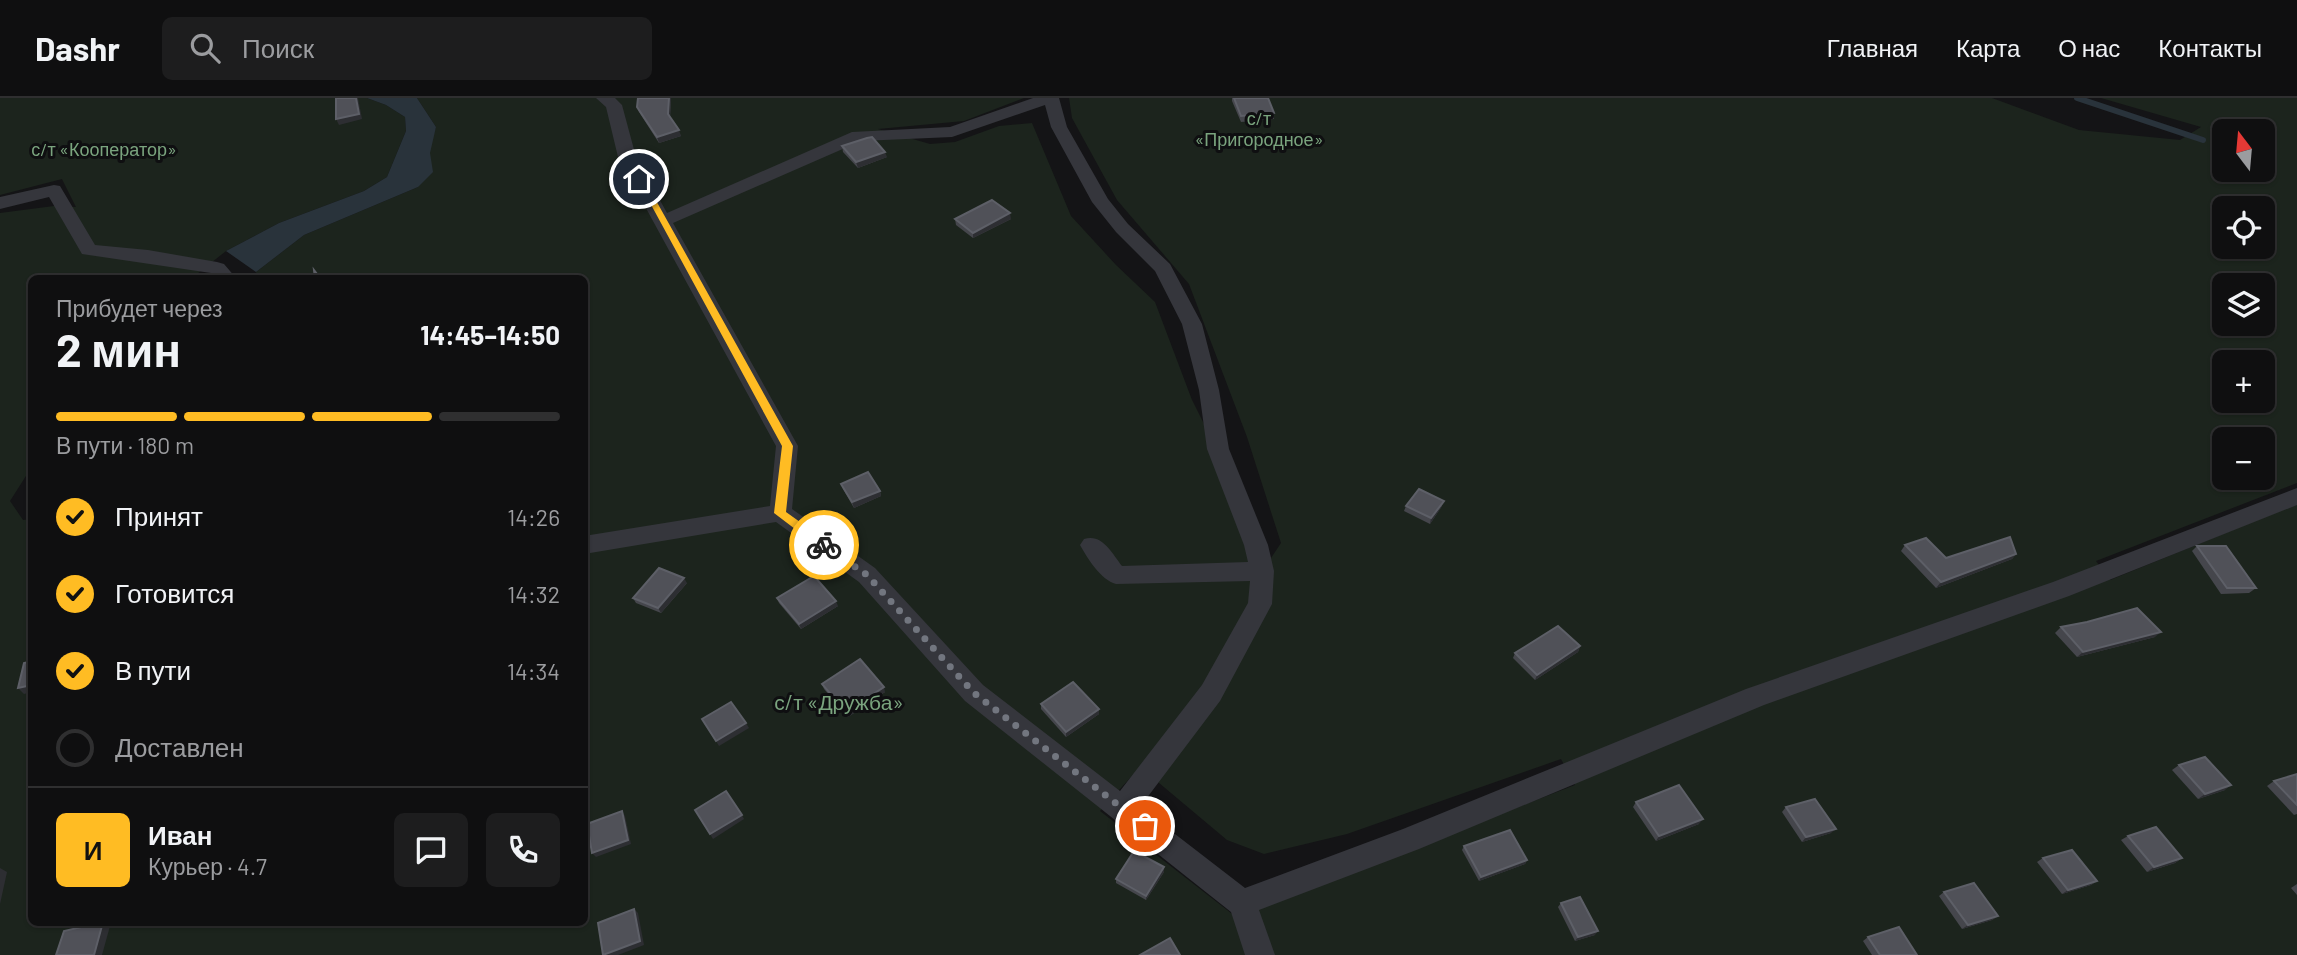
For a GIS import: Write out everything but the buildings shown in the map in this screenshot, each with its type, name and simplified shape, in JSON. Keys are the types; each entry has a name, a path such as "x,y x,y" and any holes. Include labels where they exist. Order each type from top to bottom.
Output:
{"street":[{"path":"604,98 614,104 627,158 787,446 780,513"},
{"path":"663,221 858,136 952,131 1050,98 1059,127 1101,202 1122,228 1163,268 1192,324 1209,390 1219,449 1256,545 1262,571 1260,604 1211,693 1123,809"},
{"path":"0,203 54,190 89,250 148,256 217,268 223,275"},
{"path":"1242,903 1409,840 1755,697 2061,589 2297,496"},
{"path":"588,544 780,513 867,575 974,693 1242,903 1261,955"},
{"path":"1092,545 1116,575 1262,571"}],"green space":[{"path":"0,98 367,98 386,105 405,117 406,131 387,177 364,191 279,223 226,251 196,275 28,275 28,473 10,501 23,520 28,519 28,926 588,926 588,275 257,275 256,272 304,235 418,187 436,127 417,98 1024,98 964,121 878,129 930,144 955,142 999,126 1032,123 1071,216 1155,302 1192,400 1271,558 1281,543 1247,437 1189,284 1117,200 1072,118 1069,98 1992,98 2079,130 2180,140 2201,127 2101,98 2297,98 2297,483 2096,561 2110,580 2297,504 2297,955 0,955 0,213 54,206 76,207 62,179 0,195","holes":["1561,759 1575,785 1236,917 1100,811 1140,767 1227,840 1264,854 1347,834"]}],"shaded area":[{"path":"367,98 417,98 436,127 430,153 433,172 418,187 304,235 256,272 226,251 279,223 364,191 387,177 406,131 405,117 386,105"}],"waterway":[{"path":"2077,98 2203,140"}],"way so far":[{"path":"824,545 867,575 974,693 1145,826"}],"route":[{"path":"639,179 787,446 780,513 824,545"}],"park label":[{"name":"с/т «Пригородное»","path":"1259,128"},
{"name":"с/т «Кооператор»","path":"104,149"},
{"name":"с/т «Дружба»","path":"839,701"}]}
